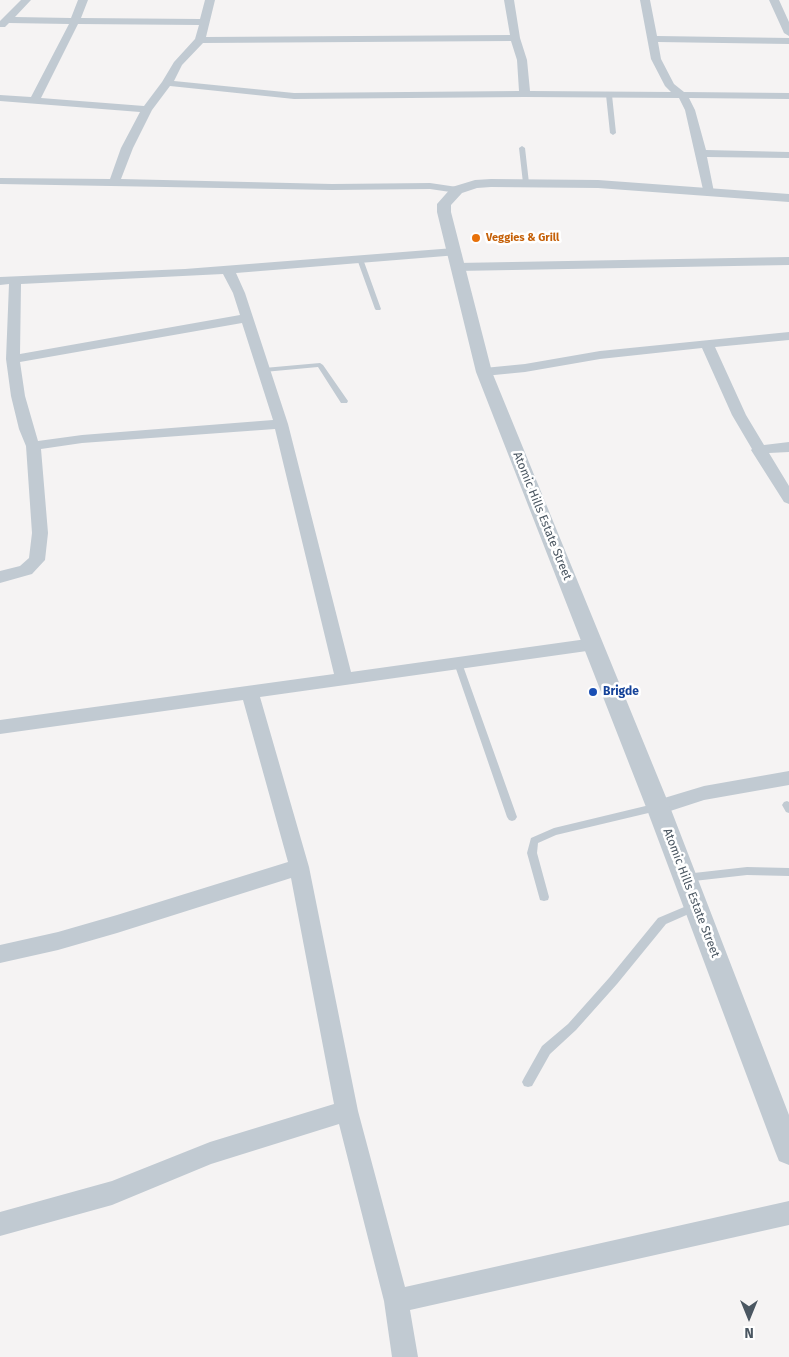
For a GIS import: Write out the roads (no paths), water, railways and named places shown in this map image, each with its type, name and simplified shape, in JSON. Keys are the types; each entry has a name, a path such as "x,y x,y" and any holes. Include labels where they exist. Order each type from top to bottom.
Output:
{"street":[{"path":"3,23 26,0"},
{"path":"34,101 84,0"},
{"path":"114,182 127,148 147,109 167,83 178,64 200,40 210,0"},
{"path":"509,0 515,38 522,60 525,94"},
{"path":"645,0 656,58 670,86 683,96 690,110 701,153 708,192"},
{"path":"774,0 789,34"},
{"path":"3,23 75,21 204,22"},
{"path":"200,40 515,38"},
{"path":"653,38 789,41"},
{"path":"167,83 294,96 525,94 789,96"},
{"path":"0,98 147,109"},
{"path":"701,153 789,154"},
{"path":"0,181 332,187 430,186 458,190 475,184 598,184 789,198"},
{"name":"Atomic Hills Estate Street","path":"458,190 444,204 444,212 484,372 658,807 789,1151"},
{"path":"0,577 26,570 37,560 40,532 34,446 26,429 18,396 7,281 228,270 360,259 789,261"},
{"path":"228,270 239,293 280,424 344,680"},
{"path":"13,358 246,318"},
{"path":"484,372 549,365 600,356 789,336"},
{"path":"707,345 739,415 758,450 789,499"},
{"path":"34,446 82,440 280,424"},
{"path":"758,450 789,447"},
{"path":"0,727 594,644"},
{"path":"250,692 299,867 347,1111 396,1300 405,1357"},
{"path":"658,807 704,794 789,778"},
{"path":"0,954 118,924 299,867"},
{"path":"0,1224 112,1193 210,1153 347,1111"},
{"path":"396,1300 789,1214"}],"lane":[{"path":"609,95 613,133"},
{"path":"522,148 526,183"},
{"path":"360,259 378,309"},
{"path":"264,370 320,365 344,401"},
{"path":"458,663 512,817"},
{"path":"544,897 532,853 534,841 554,832 658,807"},
{"path":"685,878 747,871 789,872"},
{"path":"528,1082 546,1050 572,1027 662,921 696,906"}],"place":[{"name":"Veggies & Grill","path":"476,238"},
{"name":"Brigde","path":"593,692"}]}
